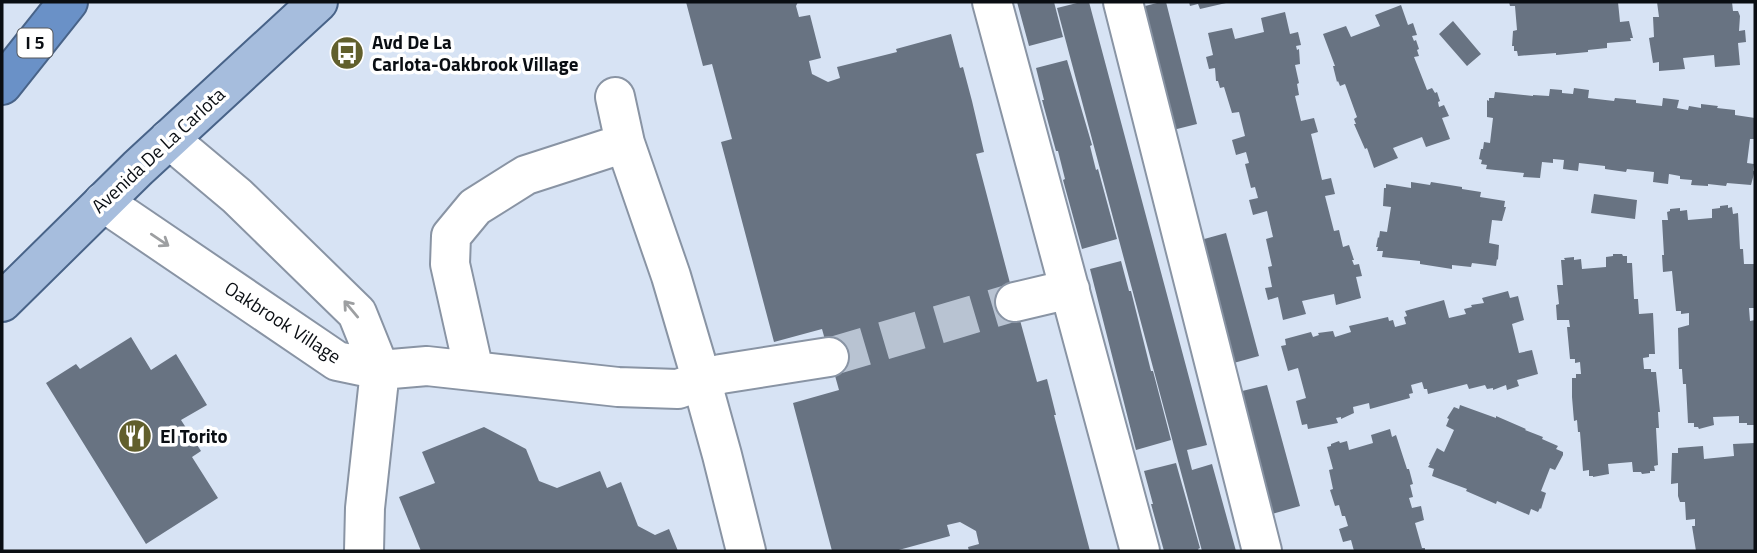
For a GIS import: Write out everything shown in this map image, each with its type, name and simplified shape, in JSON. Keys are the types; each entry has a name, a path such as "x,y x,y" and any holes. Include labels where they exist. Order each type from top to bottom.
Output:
{"highway":[{"name":"I 5","path":"2,85 68,2"}],"main road":[{"name":"Avenida De La Carlota","path":"2,302 169,139 318,2"}],"lane":[{"path":"992,2 1140,551"},
{"path":"1123,2 1262,551"},
{"path":"615,97 625,142 671,276 746,551"},
{"name":"Oakbrook Village","path":"169,139 237,196 357,313 380,370"},
{"path":"474,371 450,264 451,236 475,208 526,175 625,142"},
{"name":"Oakbrook Village","path":"103,202 337,361 380,370"},
{"path":"1015,302 1070,289"},
{"path":"364,551 365,508 380,370 427,366 618,387 678,389 721,374 829,357"}],"building":[{"path":"686,2 798,2 796,6 799,17 810,15 821,58 809,61 812,74 828,82 840,78 837,67 897,52 896,49 951,34 972,101 984,152 976,154 1015,302 1037,382 1047,379 1090,551 969,551 968,547 979,544 976,531 960,522 947,525 950,536 895,551 832,551 793,403 839,390 822,329 774,342 721,142 732,139 712,64 703,66"},
{"path":"1017,2 1054,2 1063,37 1029,46"},
{"path":"1089,2 1207,445 1187,450 1192,470 1212,464 1236,551 1202,551 1057,8"},
{"path":"1166,2 1197,124 1169,131 1137,8"},
{"path":"1189,2 1226,3 1200,9 1198,4 1190,6"},
{"path":"1509,2 1618,2 1620,22 1629,21 1633,38 1630,38 1631,41 1607,43 1607,48 1588,52 1518,56 1512,46 1513,31 1517,30 1515,6 1510,6"},
{"path":"1657,2 1732,2 1733,11 1738,11 1740,16 1739,31 1745,30 1746,42 1738,43 1740,65 1715,67 1714,55 1683,58 1685,69 1659,71 1659,62 1653,63 1649,38 1654,37 1653,17 1659,17"},
{"path":"1401,5 1408,25 1413,23 1417,35 1412,36 1414,41 1416,40 1419,56 1414,57 1427,90 1432,88 1437,92 1439,107 1444,105 1449,116 1442,118 1450,139 1426,147 1422,137 1393,148 1398,158 1374,168 1354,124 1357,117 1345,84 1340,86 1337,82 1335,66 1323,34 1346,26 1351,37 1380,26 1375,15"},
{"path":"1285,12 1290,34 1298,32 1301,45 1296,46 1297,50 1299,49 1300,64 1295,65 1299,95 1295,96 1301,121 1314,118 1318,132 1311,134 1322,180 1331,178 1335,194 1325,196 1334,231 1339,230 1343,247 1349,245 1354,265 1359,264 1362,276 1356,277 1361,298 1336,305 1334,294 1302,301 1306,314 1283,320 1278,297 1268,300 1265,288 1272,287 1268,267 1272,266 1266,239 1273,237 1267,211 1253,215 1249,200 1258,198 1255,187 1251,188 1245,164 1249,163 1246,152 1236,155 1232,140 1245,136 1239,112 1232,113 1224,87 1220,88 1216,81 1215,68 1209,69 1206,57 1213,55 1208,33 1232,28 1235,39 1264,32 1261,18"},
{"path":"1453,21 1481,54 1467,66 1439,34"},
{"path":"1067,60 1117,239 1082,249 1036,68"},
{"path":"1574,88 1589,90 1588,98 1636,100 1636,103 1662,106 1663,98 1679,100 1677,108 1701,108 1701,104 1718,106 1717,108 1735,110 1735,115 1755,118 1755,139 1750,139 1747,163 1754,164 1751,185 1691,185 1692,180 1669,174 1668,184 1653,182 1654,172 1627,169 1626,172 1579,163 1578,171 1563,169 1564,160 1553,159 1553,163 1542,162 1540,178 1523,177 1524,173 1486,169 1487,165 1481,164 1481,149 1484,142 1490,143 1493,118 1487,117 1487,100 1494,98 1495,92 1549,96 1550,89 1573,94"},
{"path":"1411,182 1462,187 1481,192 1480,197 1505,201 1502,221 1492,220 1489,243 1499,245 1496,266 1472,263 1471,267 1452,265 1452,269 1420,264 1420,261 1382,257 1383,251 1377,251 1376,247 1380,231 1387,232 1391,207 1383,206 1384,188 1386,184 1411,188"},
{"path":"1594,194 1637,200 1635,219 1591,213"},
{"path":"1728,205 1728,208 1732,207 1733,214 1738,213 1740,249 1743,249 1744,264 1755,264 1755,308 1749,308 1750,321 1755,320 1755,425 1739,423 1739,416 1713,417 1714,425 1699,429 1694,427 1694,423 1688,423 1686,384 1683,384 1682,369 1679,369 1678,328 1689,325 1689,313 1681,314 1681,311 1676,311 1672,271 1663,272 1662,220 1668,220 1667,212 1670,209 1680,208 1680,211 1687,210 1688,220 1712,218 1712,209"},
{"path":"1226,233 1259,356 1230,364 1197,241"},
{"path":"1613,254 1627,256 1627,263 1632,263 1634,299 1638,299 1639,314 1653,313 1655,354 1643,358 1644,369 1656,372 1660,412 1659,428 1656,428 1658,465 1654,466 1655,471 1642,474 1633,472 1632,462 1608,464 1609,474 1593,477 1589,476 1589,470 1583,471 1580,432 1577,420 1574,421 1572,397 1572,378 1581,374 1580,362 1575,363 1575,359 1570,359 1567,327 1570,327 1569,320 1557,320 1557,285 1563,285 1561,260 1565,260 1564,258 1581,259 1582,269 1606,267 1606,257"},
{"path":"1121,261 1171,440 1136,450 1090,269"},
{"path":"1508,291 1510,298 1518,296 1524,320 1512,324 1519,353 1532,350 1538,374 1517,380 1519,386 1507,390 1506,385 1493,390 1487,389 1485,385 1469,389 1467,384 1428,394 1422,382 1411,385 1413,393 1409,394 1410,398 1370,409 1369,403 1353,407 1354,413 1341,419 1336,418 1338,423 1308,429 1307,424 1302,425 1296,401 1306,398 1298,368 1288,371 1281,346 1286,345 1285,339 1311,332 1313,337 1319,335 1318,333 1333,331 1335,337 1351,332 1349,326 1388,317 1389,321 1393,320 1395,327 1406,324 1405,311 1444,300 1449,318 1466,314 1464,309 1484,303 1482,298"},
{"name":"El Torito","path":"131,337 151,370 176,354 207,405 181,420 201,451 192,457 218,498 146,544 46,383 76,364 80,369"},
{"path":"1267,385 1300,506 1272,514 1238,392"},
{"path":"1460,405 1526,429 1558,446 1556,449 1563,452 1555,470 1550,468 1541,491 1546,493 1538,512 1531,509 1529,515 1497,501 1496,504 1466,491 1467,489 1432,476 1434,469 1428,467 1429,464 1437,448 1444,452 1454,430 1446,426 1449,419 1447,418 1454,407 1459,409"},
{"path":"484,427 526,449 539,481 557,488 600,471 607,488 621,482 638,526 655,535 669,529 678,551 421,551 399,497 435,483 422,452"},
{"path":"1390,429 1392,437 1396,435 1409,469 1413,484 1410,485 1413,497 1409,498 1412,508 1421,506 1424,520 1415,523 1425,551 1354,551 1351,540 1343,542 1339,529 1348,526 1339,505 1335,506 1330,490 1333,489 1329,470 1333,469 1327,447 1339,441 1347,441 1349,450 1373,443 1371,435"},
{"path":"1755,443 1755,551 1696,551 1692,526 1695,526 1695,519 1686,520 1685,502 1680,502 1678,483 1671,484 1672,453 1678,453 1678,448 1703,446 1704,459 1734,456 1733,444"},
{"path":"1176,463 1199,551 1164,551 1151,504 1144,471"}],"tunnel":[{"path":"829,357 1015,302"}],"place":[{"name":"Avd De La Carlota-Oakbrook Village","path":"347,53"},
{"name":"El Torito","path":"135,436"}]}
